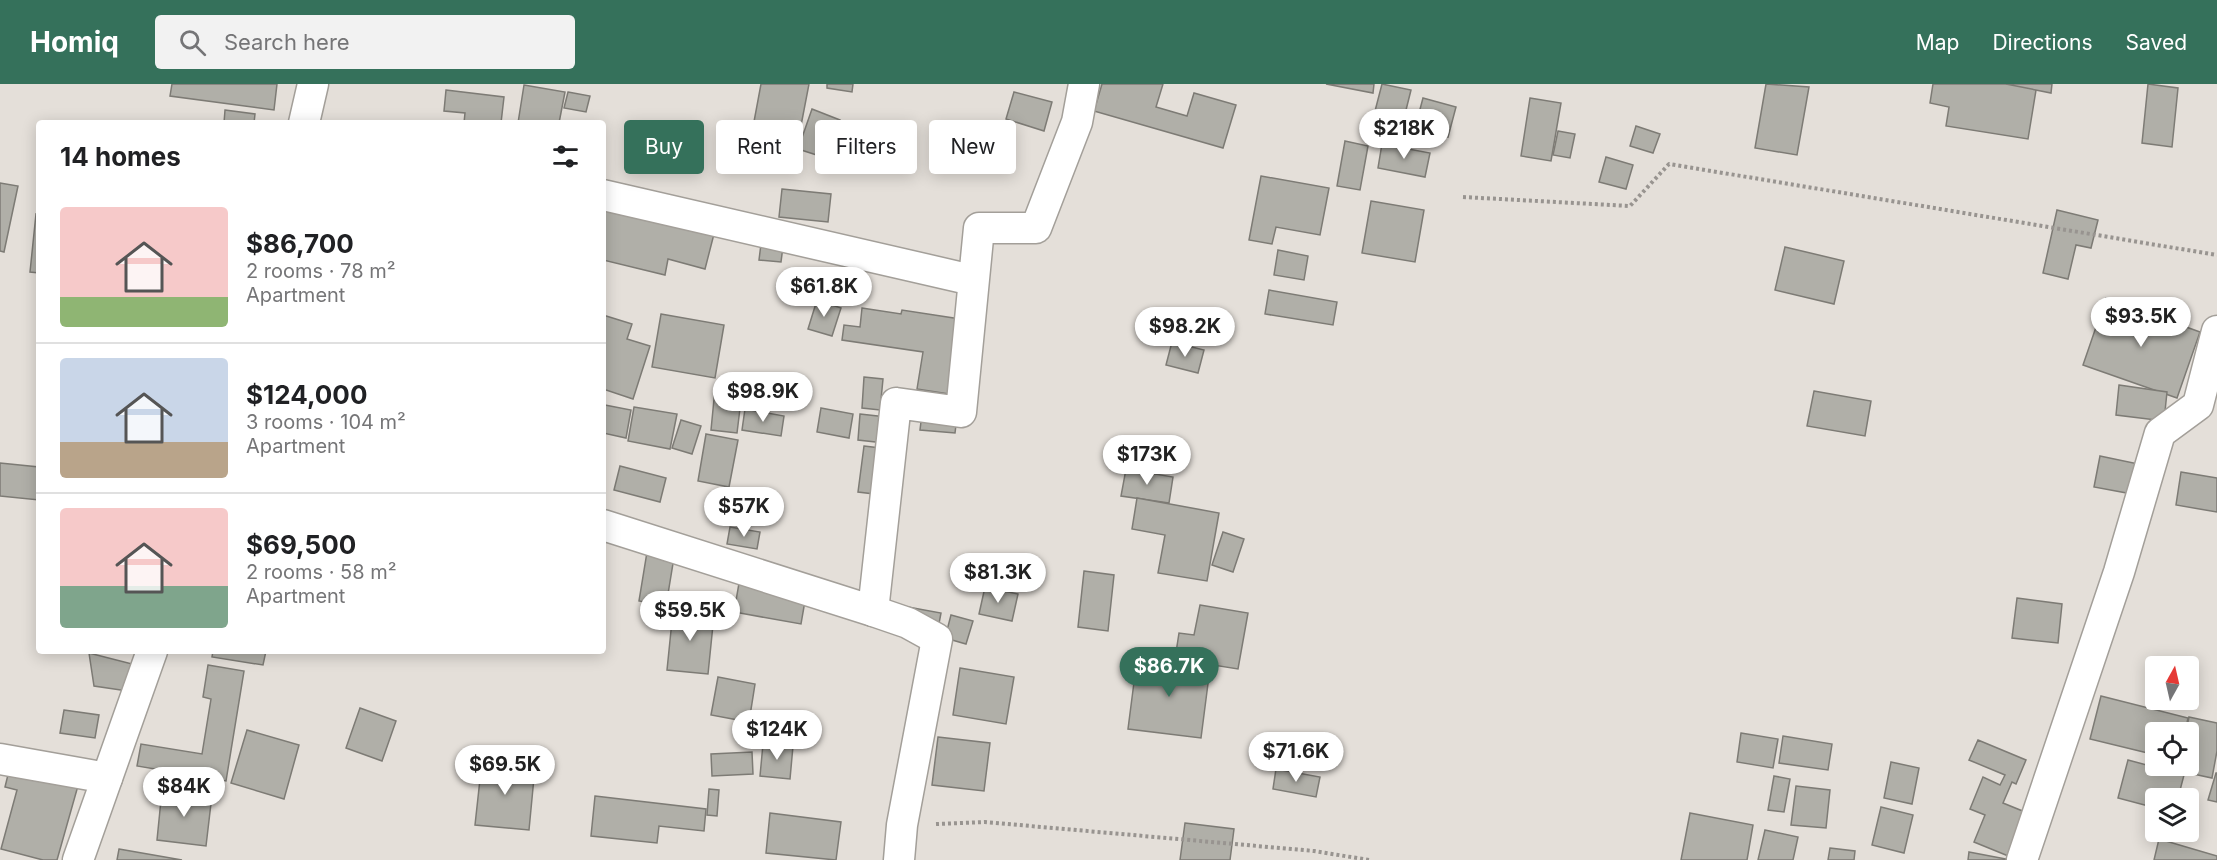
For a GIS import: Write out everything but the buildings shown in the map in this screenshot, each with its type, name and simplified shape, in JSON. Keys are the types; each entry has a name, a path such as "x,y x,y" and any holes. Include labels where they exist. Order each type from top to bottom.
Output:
{"street":[{"path":"305,120 314,84"},
{"path":"873,612 896,403 961,412 972,280 979,228 1036,228 1077,122 1084,84"},
{"path":"606,196 972,280"},
{"path":"2022,860 2119,572 2160,433 2198,405 2217,331"},
{"path":"606,526 908,623 937,639 902,825 899,860"},
{"path":"78,860 151,654"},
{"path":"0,759 106,778"}],"path":[{"path":"1463,197 1630,206 1669,164 2217,255"},
{"path":"902,825 985,822 1314,851 1369,860"}]}
